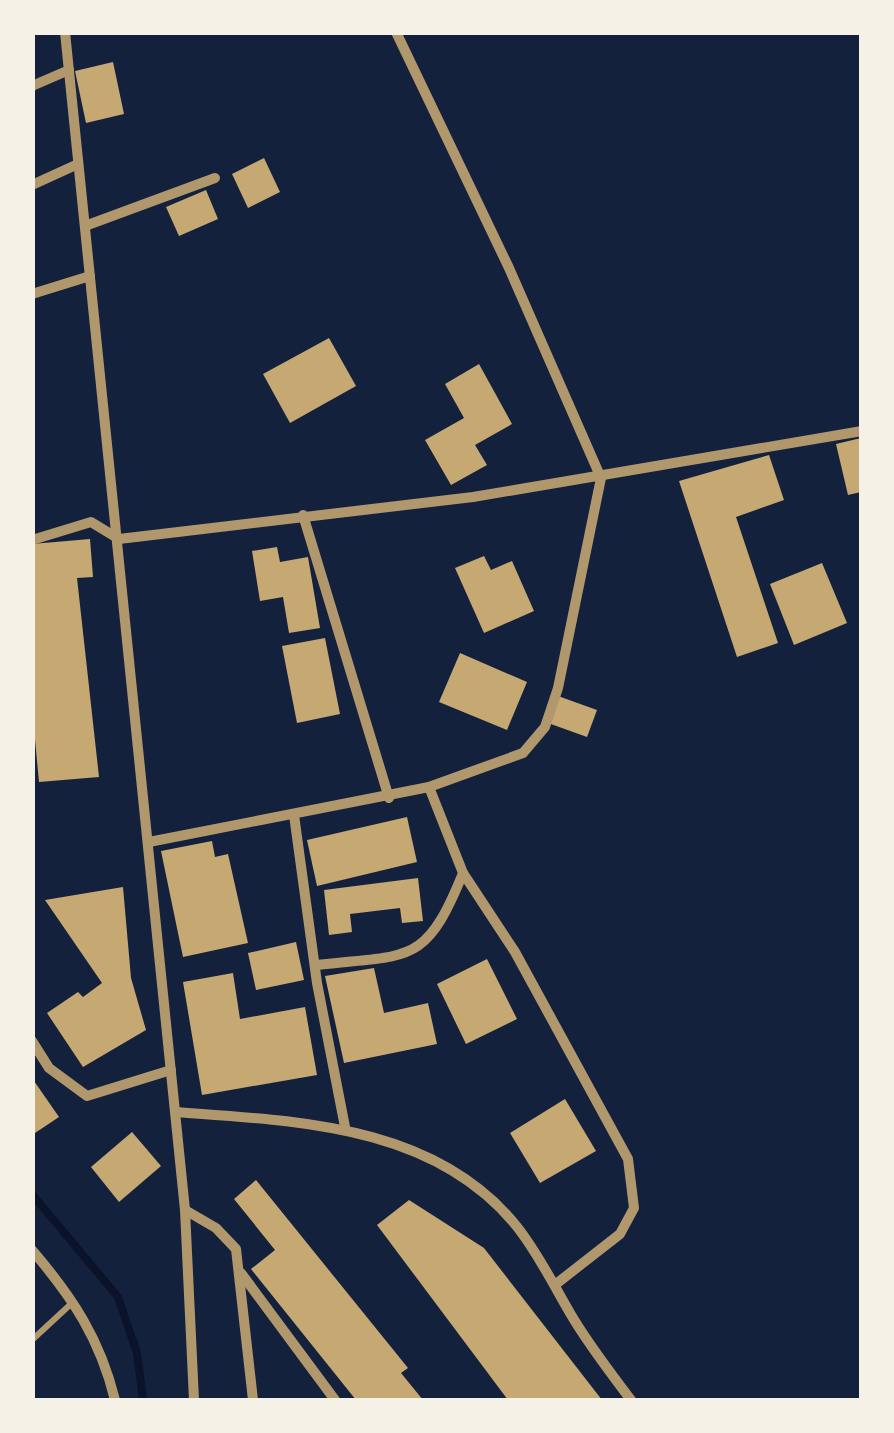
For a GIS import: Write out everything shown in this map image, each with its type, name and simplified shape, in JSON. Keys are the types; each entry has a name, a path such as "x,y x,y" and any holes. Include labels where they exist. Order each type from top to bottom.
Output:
{"street":[{"path":"65,32 175,1112 194,1400"},
{"path":"148,842 390,798 523,752 545,726 558,688 600,478 501,250 396,32"},
{"path":"32,86 68,70"},
{"path":"32,185 78,164"},
{"path":"85,226 214,178"},
{"path":"32,294 90,276"},
{"path":"32,540 91,522 119,539 600,478 862,431"},
{"path":"303,515 390,798"},
{"path":"429,787 463,873 515,952 628,1159 634,1208 620,1234 556,1284"},
{"path":"294,815 345,1127"},
{"path":"317,965 402,955 425,945 463,873"},
{"path":"32,1041 49,1068 87,1096 171,1070"},
{"path":"175,1112 345,1127 432,1162 476,1186 515,1224 556,1284 590,1345 631,1400"},
{"path":"184,1210 229,1239 236,1249 252,1400"},
{"path":"32,1250 75,1301 105,1360 116,1400"},
{"path":"240,1271 335,1400"}],"lane":[{"path":"32,1340 75,1301"}],"building":[{"path":"113,62 124,114 86,123 75,71"},
{"path":"264,158 280,192 248,208 232,174"},
{"path":"206,190 218,219 179,236 166,207"},
{"path":"329,338 356,386 290,423 263,374"},
{"path":"479,364 512,424 475,445 487,465 451,485 425,440 464,418 445,384"},
{"path":"861,438 861,492 848,495 836,444"},
{"path":"769,455 784,500 736,517 778,643 737,657 679,481"},
{"path":"90,539 93,577 77,578 99,777 39,782 32,708 32,544"},
{"path":"277,547 280,562 308,557 320,628 289,633 283,597 260,601 252,551"},
{"path":"484,556 491,570 512,561 534,611 484,633 455,568"},
{"path":"822,563 847,623 794,645 770,584"},
{"path":"325,638 340,714 297,723 282,646"},
{"path":"460,653 527,682 507,730 439,702"},
{"path":"558,696 597,710 587,737 548,723"},
{"path":"407,817 417,862 317,886 307,840"},
{"path":"212,841 215,857 228,854 248,943 183,957 161,851"},
{"path":"418,878 423,921 402,923 400,908 350,914 352,932 329,935 324,890"},
{"path":"123,887 131,978 146,1030 83,1067 47,1013 78,992 83,997 102,983 45,900"},
{"path":"296,942 304,980 256,990 248,953"},
{"path":"487,959 517,1019 466,1044 437,984"},
{"path":"374,968 384,1013 428,1003 437,1044 344,1063 325,976"},
{"path":"233,973 240,1019 305,1007 317,1075 202,1095 183,982"},
{"path":"32,1078 59,1117 32,1135"},
{"path":"565,1099 596,1151 540,1183 510,1133"},
{"path":"132,1132 161,1166 119,1202 91,1167"},
{"path":"256,1180 408,1368 401,1373 423,1400 356,1400 251,1269 275,1250 234,1199"},
{"path":"409,1200 484,1248 602,1400 508,1400 377,1225"}],"waterway":[{"path":"32,1194 118,1297 137,1353 143,1400"}]}
